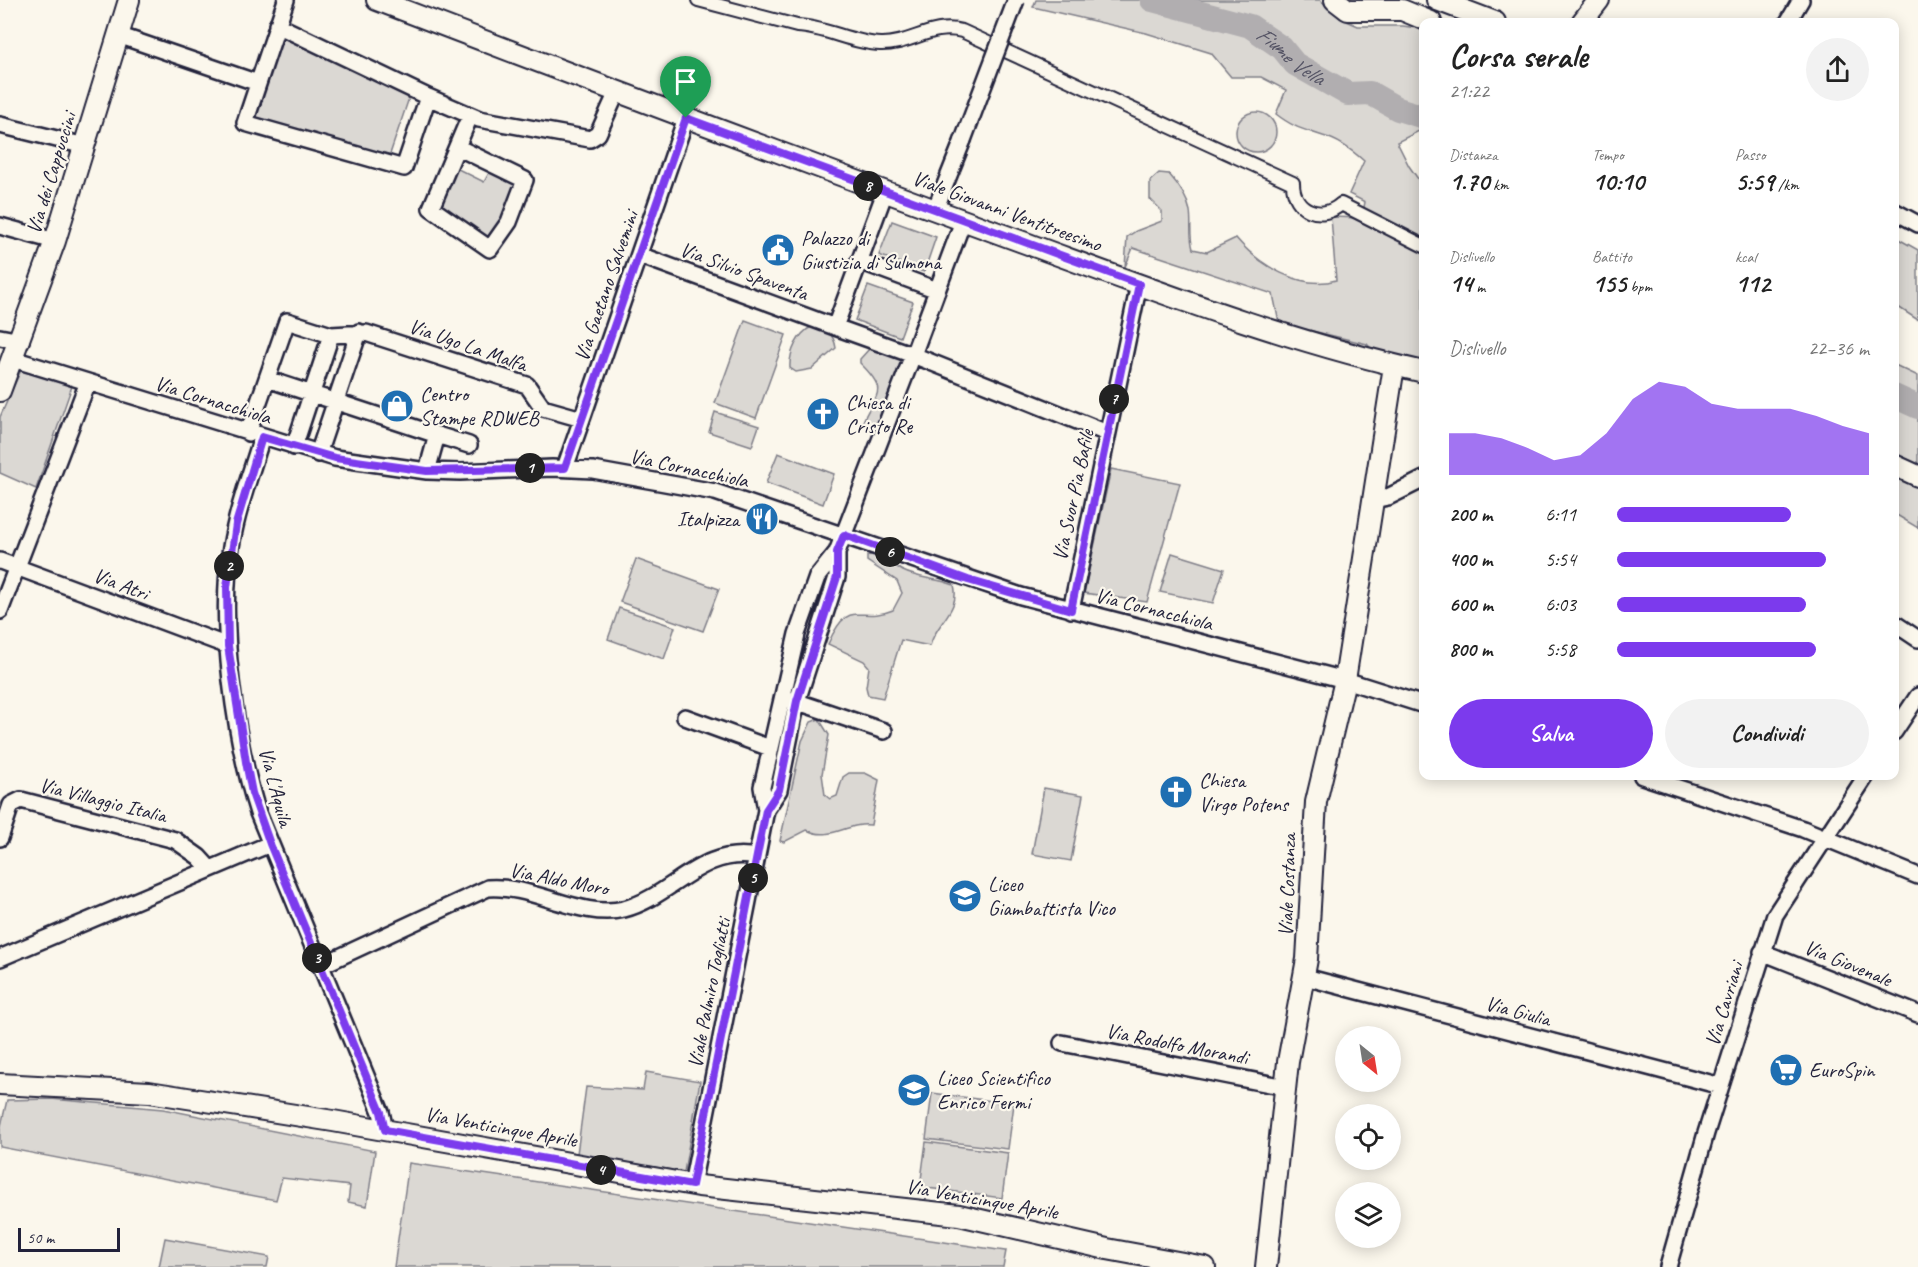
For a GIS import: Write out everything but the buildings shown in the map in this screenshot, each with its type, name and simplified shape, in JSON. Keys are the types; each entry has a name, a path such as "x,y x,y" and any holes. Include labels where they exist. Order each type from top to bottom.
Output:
{"street":[{"name":"Via dei Cappuccini","path":"0,391 17,350 55,241 129,0"},
{"path":"286,0 245,123 404,168 428,97"},
{"name":"Viale Giovanni Ventitreesimo","path":"377,0 963,221 1287,338 1419,371"},
{"path":"698,0 797,26 813,27 879,44 894,43 942,27 962,31 1293,183 1293,190 1300,205 1313,213 1328,213 1341,204 1419,243"},
{"path":"935,210 1016,0"},
{"path":"1336,0 1348,10 1402,10 1421,18"},
{"path":"1437,0 1484,18"},
{"path":"1585,18 1599,0"},
{"path":"1790,18 1801,0"},
{"path":"277,25 470,116 590,139 598,134 617,92"},
{"path":"118,35 258,83"},
{"path":"457,147 525,180 509,222 490,249 431,208 470,116"},
{"name":"Via Gaetano Salvemini","path":"565,468 686,118"},
{"path":"0,125 85,146"},
{"path":"835,327 885,192"},
{"path":"1899,214 1918,224"},
{"name":"Viale Palmiro Togliatti","path":"692,1185 766,810 762,787 797,634 817,578 837,552 844,535 963,221"},
{"path":"0,226 55,241"},
{"name":"Via Silvio Spaventa","path":"639,255 913,355 1107,432"},
{"path":"859,261 937,290"},
{"name":"Via Suor Pia Bafile","path":"1071,610 1139,284"},
{"name":"Via L'Aquila","path":"331,335 287,321 267,379 231,547 227,587 228,646 248,778 270,844 381,1112 385,1130"},
{"path":"318,454 359,332"},
{"name":"Via Ugo La Malfa","path":"331,335 359,332 527,384 543,408 582,419"},
{"path":"294,447 331,335"},
{"name":"Via Cornacchiola","path":"0,337 17,350 88,382 318,454 427,471 565,468 624,474 715,492 968,580 1071,610 1345,680 1419,703"},
{"name":"Viale Costanza","path":"1268,1266 1285,1087 1295,1019 1305,977 1309,941 1316,802 1345,680 1394,366"},
{"path":"267,379 469,445"},
{"path":"0,611 88,382"},
{"path":"427,471 437,435"},
{"path":"1899,467 1918,476"},
{"path":"1373,500 1388,497 1419,481"},
{"name":"Viale Palmiro Togliatti","path":"766,810 779,790 797,701 837,577 837,552"},
{"name":"Via Atri","path":"0,561 228,646"},
{"path":"1899,626 1918,639"},
{"path":"1899,724 1918,696"},
{"path":"781,697 884,731"},
{"path":"685,717 770,748"},
{"path":"1654,780 1825,837 1918,876"},
{"name":"Via Cavriani","path":"1668,1267 1774,915 1863,780"},
{"name":"Via Villaggio Italia","path":"0,838 11,805 21,800 175,840 199,857 210,869"},
{"path":"0,958 270,844"},
{"name":"Via Aldo Moro","path":"320,966 488,888 505,889 598,910 617,910 634,905 712,860 736,854 757,857"},
{"name":"Via Giovenale","path":"1762,952 1918,1014"},
{"name":"Via Giulia","path":"1305,977 1721,1086"},
{"name":"Via Rodolfo Morandi","path":"1062,1043 1285,1087"},
{"name":"Via Venticinque Aprile","path":"0,1084 149,1092 385,1130 692,1185 959,1215 1107,1249 1205,1267"}],"shaded area":[{"path":"1036,0 1320,0 1340,18 1358,26 1419,28 1419,131 1397,142 1419,180 1419,365 1375,353 1367,344 1279,323 1273,294 1133,248 1125,267 1127,237 1162,221 1162,211 1150,199 1150,181 1159,173 1169,174 1187,201 1193,249 1207,252 1236,238 1256,257 1281,273 1308,282 1336,280 1331,217 1362,218 1365,202 1349,194 1364,161 1340,143 1304,130 1276,114 1286,90 1261,77 1231,77 1211,53 1146,33 1033,7"},
{"path":"281,37 341,62 410,95 389,157 255,118"},
{"path":"1256,112 1264,113 1270,118 1275,124 1275,140 1270,146 1264,151 1256,152 1248,151 1242,146 1237,140 1236,132 1237,124 1242,118 1248,113"},
{"path":"454,167 484,182 490,171 516,184 503,218 487,240 437,206"},
{"path":"892,221 936,237 924,272 879,255"},
{"path":"1899,239 1918,250 1918,320 1899,308"},
{"path":"868,286 913,302 900,337 855,320"},
{"path":"745,320 786,335 756,418 715,403"},
{"path":"811,327 821,328 828,332 836,348 812,369 796,372 790,368 793,350 798,339"},
{"path":"877,347 901,359 898,375 878,426 870,430 862,424 875,400 878,388 870,373 860,363 860,359 870,348"},
{"path":"1899,367 1918,376 1918,471 1899,463"},
{"path":"21,370 72,386 36,489 0,473 0,417"},
{"path":"715,412 759,426 752,446 709,432"},
{"path":"778,453 834,474 823,504 766,483"},
{"path":"1111,469 1180,483 1147,602 1084,593"},
{"path":"1899,472 1918,480 1918,528 1899,516"},
{"path":"877,553 909,574 954,585 955,594 951,610 937,630 930,646 901,640 883,698 868,695 866,687 869,667 864,661 828,644 835,629 842,620 849,616 881,614 893,610 902,593 897,581 867,561 867,556"},
{"path":"1172,553 1224,569 1213,603 1160,592"},
{"path":"636,559 719,589 703,631 620,602"},
{"path":"619,608 675,627 664,659 608,639"},
{"path":"819,719 829,735 822,774 825,795 830,799 837,796 843,777 849,773 865,773 879,780 871,825 854,826 823,834 807,830 784,842 780,841 802,741 811,722"},
{"path":"1044,788 1083,795 1071,861 1032,854"},
{"path":"646,1072 700,1081 684,1172 577,1154 586,1087 643,1090"},
{"path":"932,1093 1014,1104 1008,1149 926,1139"},
{"path":"51,1099 163,1109 375,1151 367,1206 348,1202 350,1186 282,1178 276,1200 0,1147 0,1130 7,1100"},
{"path":"926,1142 1008,1153 1002,1198 920,1187"},
{"path":"409,1163 1006,1251 1003,1267 394,1267"},
{"path":"165,1238 269,1257 267,1267 159,1267"}],"waterway":[{"name":"Fiume Vella","path":"1152,0 1250,26 1282,48 1295,64 1348,94 1370,93 1398,109 1419,115"},
{"name":"Fiume Vella","path":"1899,398 1918,407"}],"place":[{"name":"Palazzo di Giustizia di Sulmona","path":"778,250"},
{"name":"Centro Stampe RDWEB","path":"397,406"},
{"name":"Chiesa di Cristo Re","path":"823,414"},
{"name":"Italpizza","path":"762,519"},
{"name":"Chiesa Virgo Potens","path":"1176,792"},
{"name":"Liceo Giambattista Vico","path":"965,896"},
{"name":"EuroSpin","path":"1786,1070"},
{"name":"Liceo Scientifico Enrico Fermi","path":"914,1090"}],"route":[{"path":"686,118 1139,284 1071,610 968,580 844,535 837,552 837,577 815,639 797,701 779,790 766,810 692,1185 385,1130 381,1112 295,908 258,813 252,793 236,706 228,646 227,615 231,547 242,499 262,437 353,462 427,471 565,468 686,118"}]}
